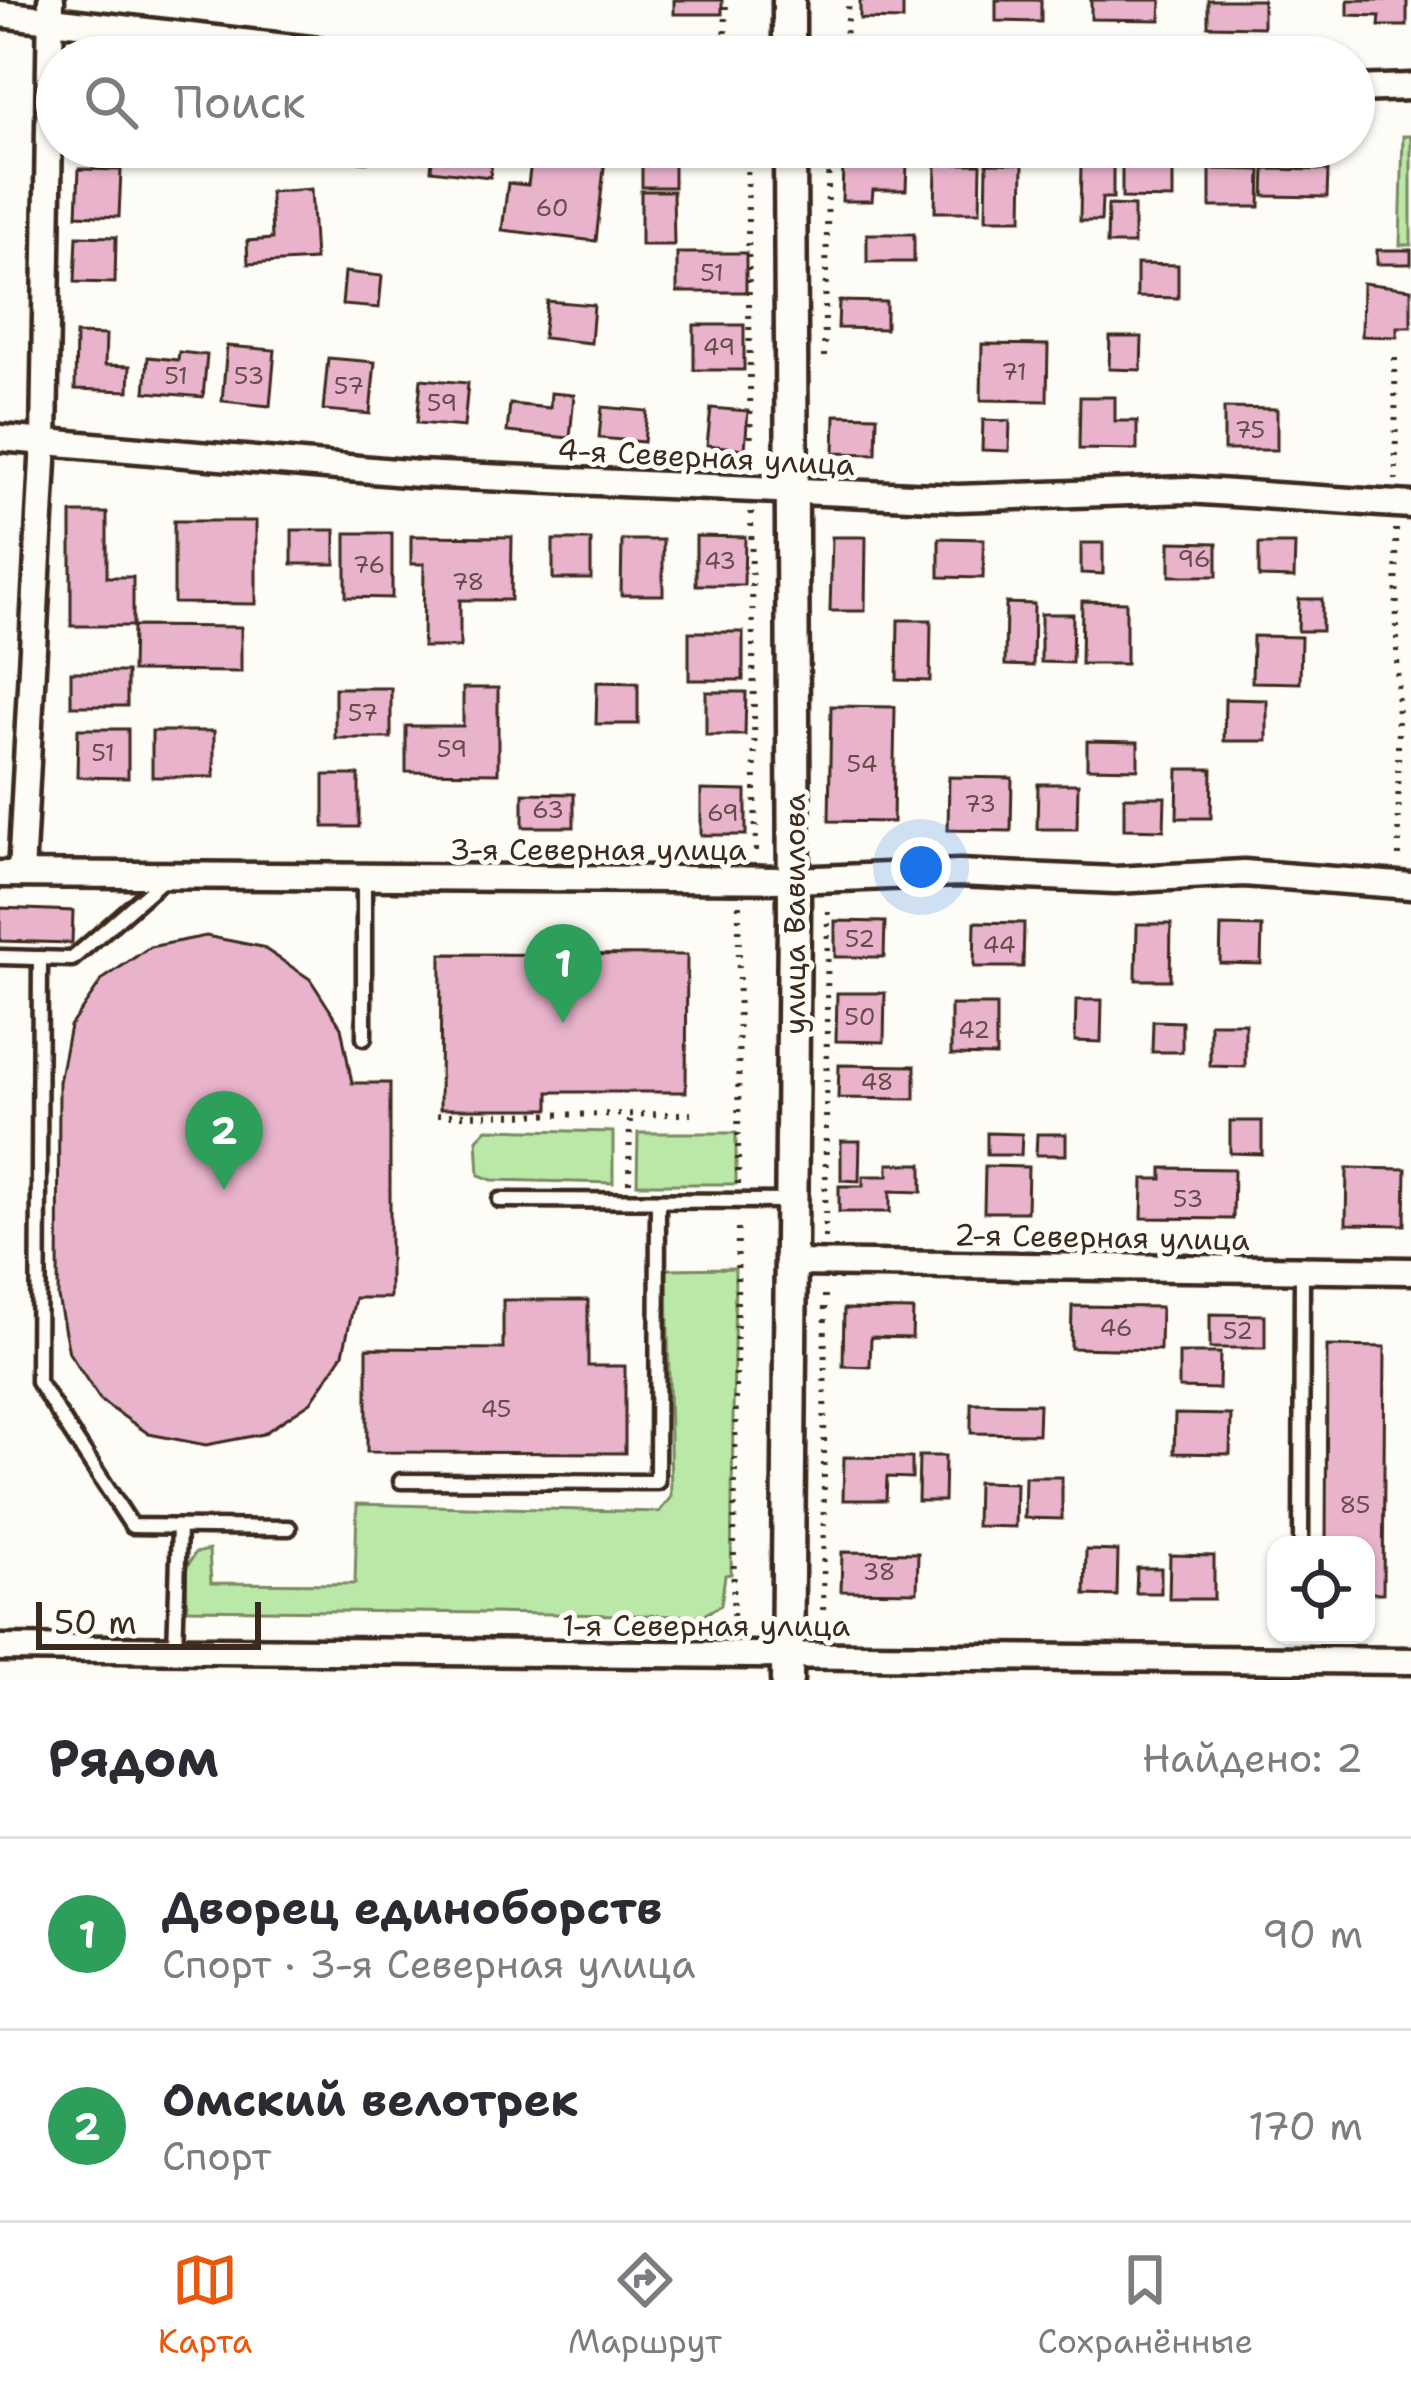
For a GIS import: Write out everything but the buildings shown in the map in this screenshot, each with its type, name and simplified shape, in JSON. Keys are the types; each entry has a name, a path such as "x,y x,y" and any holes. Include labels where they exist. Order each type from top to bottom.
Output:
{"street":[{"path":"789,0 789,36"},
{"path":"0,14 50,10 228,36"},
{"path":"1375,88 1411,87"},
{"path":"10,874 44,442 48,168"},
{"name":"улица Вавилова","path":"787,1668 794,880 790,168"},
{"name":"4-я Северная улица","path":"0,438 418,474 957,498 1187,490 1404,506"},
{"name":"3-я Северная улица","path":"10,874 794,880 958,873 1115,880 1244,873 1405,885"},
{"name":"2-я Северная улица","path":"792,1263 1411,1270"},
{"name":"1-я Северная улица","path":"0,1648 733,1655 787,1668 1257,1669 1411,1661"}],"lane":[{"path":"0,957 72,959 168,875"},
{"path":"364,878 364,1038"},
{"path":"40,958 38,1382 132,1526 289,1528"},
{"path":"500,1200 792,1202"},
{"path":"401,1481 657,1482 658,1201"},
{"path":"1300,1536 1302,1269"},
{"path":"175,1650 179,1527"}],"path":[{"path":"725,36 726,0"},
{"path":"845,36 849,0"},
{"path":"733,1655 738,1202 748,880 751,490 746,168"},
{"path":"824,358 829,168"},
{"path":"1396,358 1404,506 1405,885"},
{"path":"628,1201 630,1114"},
{"path":"437,1115 691,1114"}],"green space":[{"path":"1403,136 1411,136 1411,245 1400,245"},
{"path":"487,1129 613,1132 613,1183 492,1180 479,1175 477,1139"},
{"path":"638,1133 736,1133 736,1184 637,1184"},
{"path":"735,1268 731,1574 725,1575 721,1605 702,1616 187,1609 186,1569 195,1553 209,1550 211,1583 355,1584 357,1504 659,1512 671,1497 667,1269"}],"place":[{"name":"Дворец единоборств","path":"563,1023"},
{"name":"Омский велотрек","path":"224,1190"}]}
